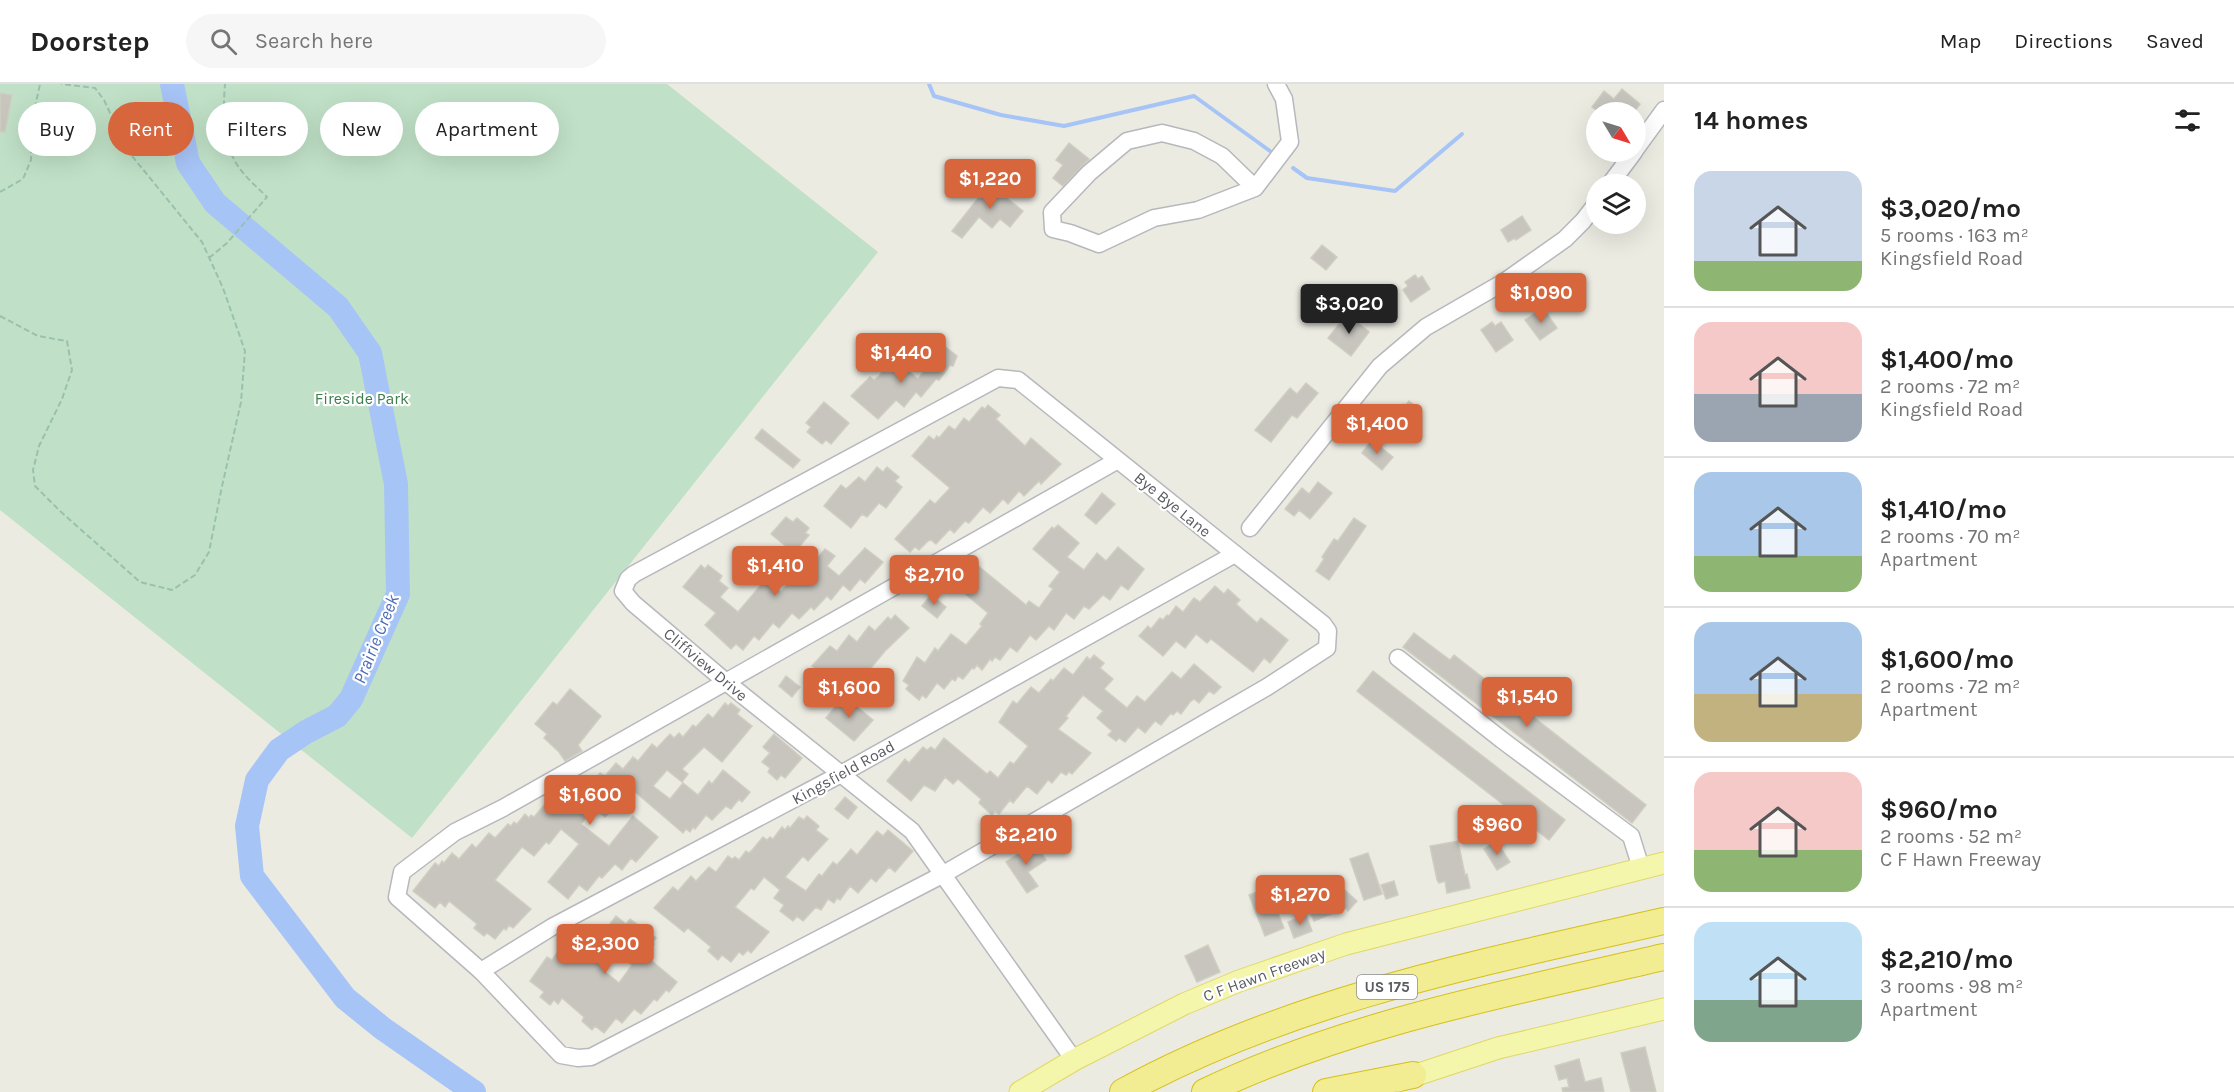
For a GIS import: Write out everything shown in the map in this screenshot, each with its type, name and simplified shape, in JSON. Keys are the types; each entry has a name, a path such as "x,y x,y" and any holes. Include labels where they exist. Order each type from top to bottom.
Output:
{"highway":[{"name":"US 175","path":"1123,1092 1207,1051 1277,1022 1347,999 1466,966 1664,921"},
{"name":"US 175","path":"1204,1092 1296,1054 1368,1030 1457,1006 1664,957"},
{"path":"1326,1092 1415,1083"}],"main road":[{"name":"C F Hawn Freeway","path":"1020,1092 1074,1060 1184,1004 1239,981 1346,944 1664,863"},
{"path":"1372,1092 1415,1083 1498,1048 1664,1009"}],"street":[{"path":"1255,188 1222,156 1194,141 1162,133 1127,141 1089,173 1052,212 1053,229 1099,244 1154,218 1198,210 1255,188 1290,142 1284,99 1276,84"},
{"path":"1646,135 1664,110"},
{"path":"1250,528 1380,366 1426,327 1504,282 1565,239 1586,217"},
{"name":"Bye Bye Lane","path":"942,874 1267,687 1327,648 1328,631 1323,624 1018,380 998,378"},
{"name":"Cliffview Drive","path":"998,378 634,574 628,579 623,591 627,597 725,681 912,831 1074,1060"},
{"path":"942,874 591,1057 578,1059 561,1055 481,971 397,897 402,872 455,832 503,808 1118,460"},
{"name":"Kingsfield Road","path":"481,971 552,927 842,774 1235,554"},
{"path":"1398,658 1502,740 1631,836 1641,868"}],"path":[{"path":"0,192 23,178 31,160 32,121 40,84"},
{"path":"0,316 38,336 67,341 72,370 62,399 39,446 33,470 35,486 60,512 140,582 172,590 195,575 209,552 241,402 245,351 223,288 202,242 128,151 104,100 95,88 61,84"},
{"path":"209,258 227,243 267,197 238,167 230,151 225,125 225,84"}],"green space":[{"name":"Fireside Park","path":"0,84 667,84 878,252 412,838 0,510"}],"building":[{"path":"1622,89 1638,102 1596,102 1604,91 1614,99"},
{"path":"0,93 12,95 5,132 0,132"},
{"path":"1069,143 1089,159 1063,186 1053,178 1063,165 1056,160"},
{"path":"995,177 1004,185 999,192 1023,211 1010,227 1000,219 992,228 979,217 962,238 952,231"},
{"path":"1522,216 1531,230 1516,240 1515,238 1508,242 1501,230"},
{"path":"1322,245 1337,257 1326,270 1311,258"},
{"path":"1415,275 1418,279 1422,276 1430,289 1411,302 1403,290 1408,286 1405,282"},
{"path":"1562,280 1565,283 1570,280 1577,289 1571,293 1573,297 1561,306 1549,289"},
{"path":"1543,308 1557,328 1540,340 1525,320"},
{"path":"1347,314 1369,332 1351,356 1328,338"},
{"path":"1492,322 1495,326 1501,322 1513,340 1496,352 1481,330"},
{"path":"943,345 957,356 953,366 950,365 939,380 936,379 921,397 916,392 904,407 896,400 878,419 851,396 870,377 874,380 879,376 893,358 918,379"},
{"path":"1306,383 1318,393 1297,418 1292,415 1271,442 1255,430 1290,388 1297,394"},
{"path":"1409,401 1418,408 1413,414 1420,420 1407,435 1389,420 1403,404 1405,406"},
{"path":"824,402 849,423 831,444 826,440 822,444 807,432 811,427 806,423"},
{"path":"988,405 1000,415 996,419 1025,446 1031,438 1061,464 1041,484 1039,481 1024,496 1019,491 1008,504 1003,499 990,513 983,507 969,523 965,521 954,533 950,529 936,544 931,540 919,550 915,547 910,552 895,539 930,500 935,504 950,488 912,456 929,436 934,440 937,436 939,438 949,426 955,430 964,418 969,422 982,407 985,409"},
{"path":"762,429 800,460 793,468 755,438"},
{"path":"1372,440 1393,457 1382,470 1362,453"},
{"path":"877,467 883,472 887,467 899,477 895,481 902,487 886,508 879,503 867,517 862,514 851,528 824,506 841,485 846,489 859,477 865,482"},
{"path":"1318,482 1332,493 1310,519 1299,510 1294,516 1285,509 1302,488 1309,494"},
{"path":"1102,493 1115,504 1096,524 1085,515"},
{"path":"786,517 793,522 797,518 809,528 805,533 809,535 794,553 771,534"},
{"path":"1354,518 1366,526 1329,580 1316,571 1334,539 1338,541"},
{"path":"1058,525 1079,543 1067,557 1084,570 1097,553 1106,561 1118,547 1144,569 1128,590 1121,585 1110,600 1103,595 1089,609 1084,606 1074,619 1066,613 1054,630 1049,626 1036,640 1030,635 1017,652 1010,647 1000,660 995,657 992,661 990,659 982,670 977,665 963,679 958,676 955,681 952,679 944,689 937,683 926,698 922,695 919,700 906,689 909,685 903,681 917,657 925,663 935,648 938,651 951,634 966,645 982,626 980,624 988,613 958,588 977,565 1026,605 1029,601 1039,608 1053,589 1049,586 1060,572 1033,549 1052,527 1054,529"},
{"path":"865,548 883,562 865,583 860,579 850,591 843,585 831,600 827,596 814,610 811,607 799,619 792,613 779,628 773,623 759,640 754,636 743,650 736,644 731,649 705,625 716,613 683,587 701,565 705,569 708,565 722,576 719,581 728,588 720,597 738,612 766,579 781,592 792,579 796,583 825,549 835,556 827,566 839,576"},
{"path":"1215,586 1224,594 1228,589 1240,600 1236,604 1257,623 1261,618 1288,640 1270,663 1264,658 1253,672 1211,639 1207,643 1196,634 1185,648 1176,641 1163,656 1139,636 1148,626 1151,629 1160,618 1163,620 1167,615 1169,616 1176,606 1183,612 1194,598 1200,602"},
{"path":"931,595 946,607 937,618 922,606"},
{"path":"895,615 909,628 885,651 861,680 848,670 836,685 812,666 830,646 837,651 849,635 857,642 869,626 875,631 888,617 891,620"},
{"path":"1414,633 1450,660 1454,655 1646,805 1632,823 1403,647"},
{"path":"1094,655 1104,663 1100,668 1113,679 1104,689 1127,708 1137,696 1145,702 1172,672 1181,679 1194,664 1221,687 1214,694 1209,691 1199,703 1194,699 1181,714 1177,711 1173,715 1171,713 1161,725 1155,721 1145,733 1138,727 1125,742 1119,738 1116,741 1108,735 1112,731 1097,718 1103,711 1083,695 1058,729 1091,753 1072,774 1069,772 1066,775 1061,772 1052,783 1048,780 1037,794 1027,786 1013,803 1010,800 999,814 995,811 992,815 979,803 981,799 958,779 953,784 945,777 935,791 924,785 911,801 887,781 905,759 909,763 923,747 927,750 931,747 935,750 944,738 987,774 990,771 998,778 1010,762 1014,764 1028,746 999,722 1013,701 1017,704 1031,687 1039,693 1064,668 1073,675 1087,657 1090,660"},
{"path":"1373,671 1565,820 1549,840 1357,691"},
{"path":"786,676 800,687 792,697 779,686"},
{"path":"570,689 601,716 578,745 582,751 565,761 544,738 547,734 535,724 553,702 557,705"},
{"path":"844,696 873,720 854,741 826,718"},
{"path":"725,703 728,706 731,703 740,710 737,714 752,726 722,762 704,747 682,769 688,774 682,782 667,770 653,786 670,799 683,783 698,795 709,781 712,784 723,770 750,792 742,802 739,799 731,809 726,806 712,820 706,815 695,829 693,827 690,832 686,829 683,833 634,791 615,813 612,810 605,817 594,808 581,824 609,846 633,816 658,837 636,862 631,858 622,870 615,864 602,878 599,876 587,891 579,885 568,899 548,882 579,844 561,829 549,844 546,842 534,856 522,847 495,880 531,909 513,928 509,925 506,930 504,928 495,939 487,933 484,936 474,928 477,924 449,901 445,907 440,902 435,908 413,891 435,863 439,866 452,853 459,859 472,844 476,848 489,833 495,838 508,824 511,826 514,822 517,824 525,814 529,818 531,815 534,817 545,804 549,807 554,805 564,794 568,797 571,793 574,796 581,786 587,790 600,773 605,776 616,763 623,769 633,757 638,761 652,744 657,748 670,734 674,738 679,733 683,737 693,725 696,727 708,714 713,718"},
{"path":"774,734 802,758 785,778 781,775 777,780 768,772 770,768 762,762 770,753 763,747"},
{"path":"845,797 857,807 848,819 835,809"},
{"path":"807,816 819,826 816,830 828,839 808,861 803,856 785,877 806,891 819,874 822,876 833,862 837,865 851,849 857,855 877,831 883,836 888,830 913,851 895,872 889,867 876,882 871,878 858,893 850,886 840,900 837,898 834,903 828,899 821,910 816,907 803,921 797,916 793,921 780,911 784,905 774,898 780,890 764,877 754,890 751,888 735,907 769,932 751,953 748,950 743,955 739,952 731,962 722,955 718,960 708,951 711,947 688,928 684,932 654,908 673,887 678,891 691,876 696,881 709,867 716,872 728,856 739,860 746,851 749,853 763,837 767,840 770,837 773,839 782,827 785,830 788,826 790,828 799,817 804,820"},
{"path":"1458,841 1470,888 1447,893 1445,881 1439,883 1437,880 1430,846"},
{"path":"1496,841 1510,862 1497,870 1484,849"},
{"path":"1035,843 1046,860 1028,872 1038,886 1027,893 1006,862"},
{"path":"1368,853 1382,894 1364,900 1350,859"},
{"path":"1330,877 1357,901 1348,911 1346,908 1314,921 1307,905 1330,895 1321,887"},
{"path":"1394,881 1398,895 1386,899 1381,885"},
{"path":"1268,888 1284,928 1265,936 1249,895"},
{"path":"1306,915 1312,931 1294,938 1288,922"},
{"path":"616,916 626,924 630,919 656,938 646,956 677,982 657,1001 654,999 641,1014 634,1009 622,1023 616,1018 604,1033 595,1026 592,1030 582,1021 584,1017 562,998 558,1004 554,1000 550,1005 540,997 544,992 530,981 547,957 552,960 562,946 570,953 584,938 587,941 597,927 604,932","holes":["616,953 632,965 619,983 603,970"]},
{"path":"1208,945 1220,972 1197,982 1185,956"},
{"path":"1645,1047 1656,1092 1631,1092 1621,1053"},
{"path":"1579,1059 1585,1082 1601,1078 1604,1092 1563,1092 1562,1088 1569,1087 1567,1078 1559,1080 1555,1066"}],"waterway":[{"name":"Prairie Creek","path":"172,84 188,163 215,203 338,307 370,353 396,484 398,594 351,699 337,716 306,732 279,750 257,780 247,826 252,876 345,998 382,1028 474,1092"},
{"path":"929,84 934,96 1001,115 1064,126 1194,96 1270,151"},
{"path":"1293,168 1307,178 1395,191 1462,134"}]}
